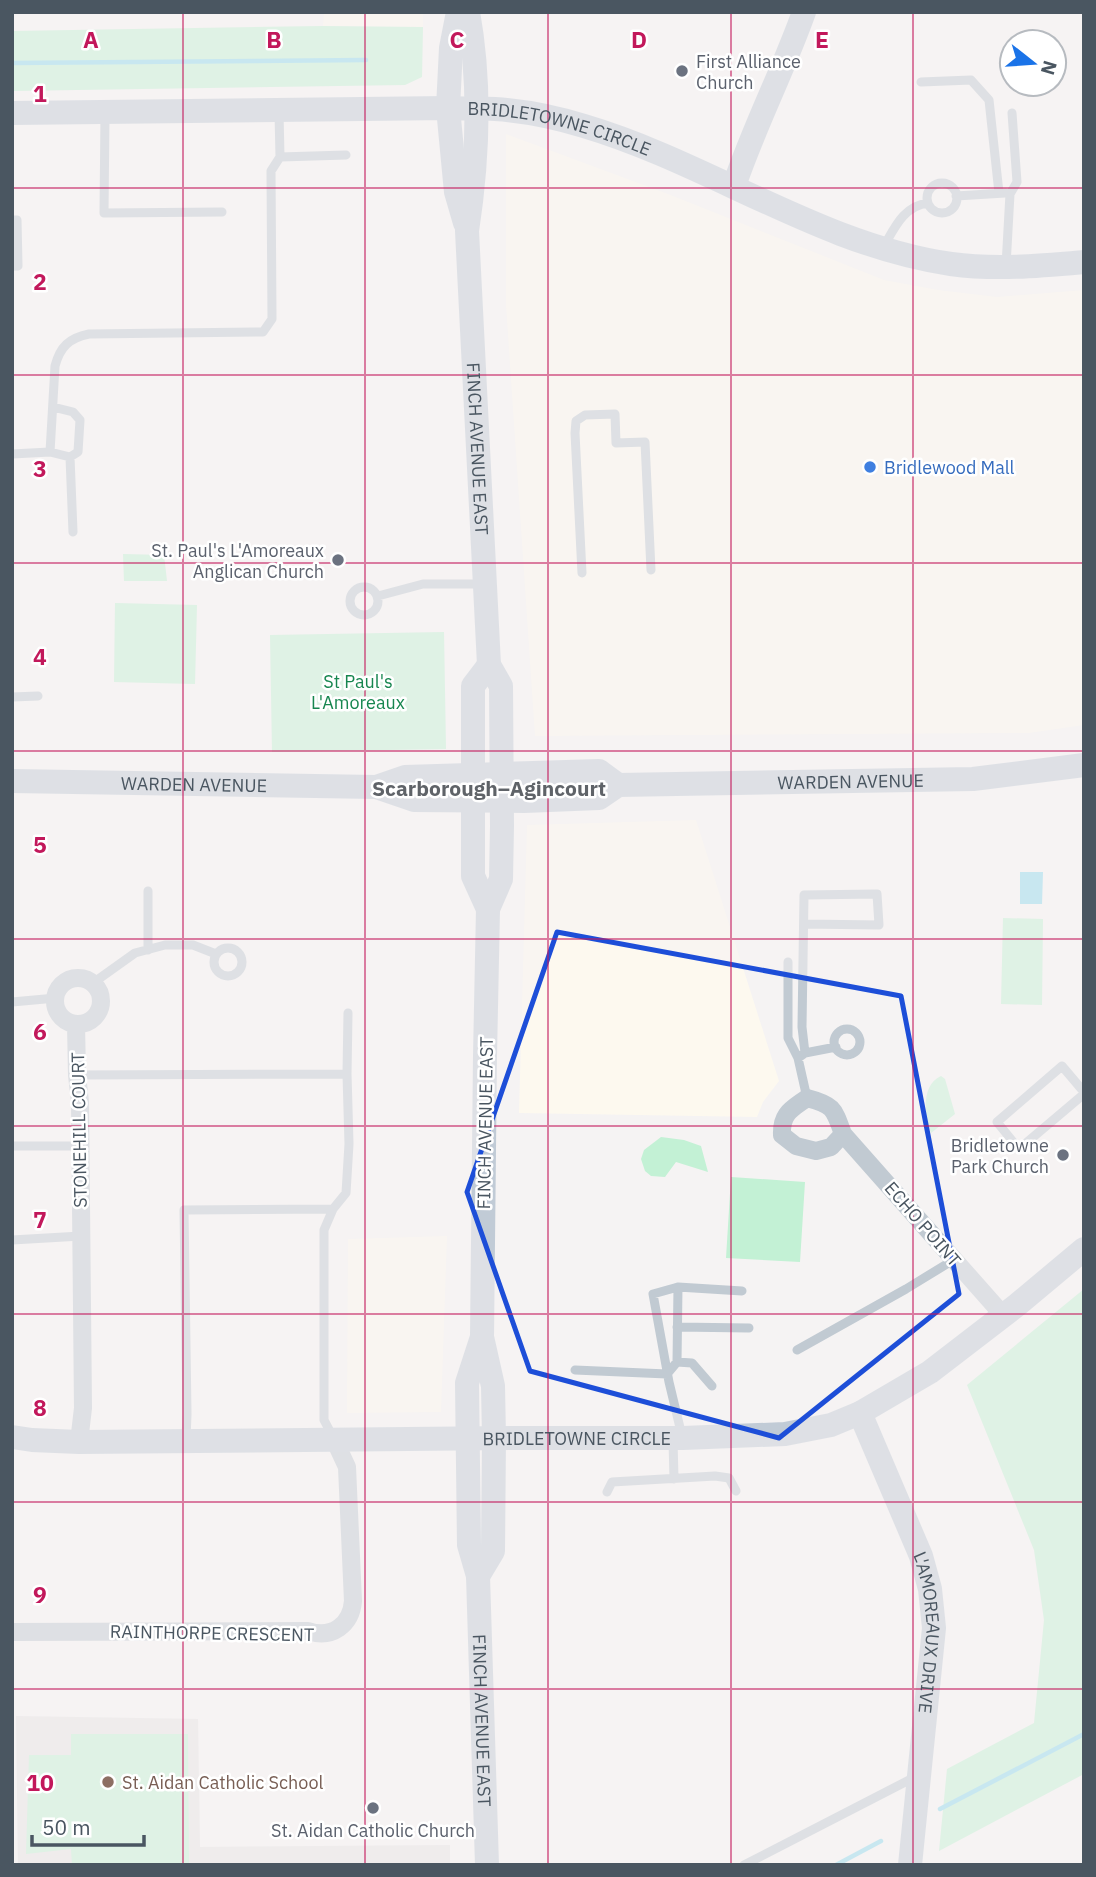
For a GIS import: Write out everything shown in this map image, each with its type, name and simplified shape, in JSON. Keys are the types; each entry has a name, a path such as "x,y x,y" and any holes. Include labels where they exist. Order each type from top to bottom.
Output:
{"main road":[{"name":"FINCH AVENUE EAST","path":"458,12 451,48 448,108 456,192 467,231"},
{"name":"FINCH AVENUE EAST","path":"468,12 474,46 476,108 474,180 467,231 489,665 501,686 502,775 501,879 488,909 482,1337 493,1386 493,1551 478,1576"},
{"path":"734,186 804,12"},
{"name":"BRIDLETOWNE CIRCLE","path":"12,113 476,108 535,114 585,126 661,154 812,223 906,254 952,264 1006,268 1084,262"},
{"name":"FINCH AVENUE EAST","path":"488,909 473,876 473,686 489,665"},
{"name":"WARDEN AVENUE","path":"12,781 376,787 405,777 474,788 502,800 524,801 599,798 618,785 973,779 1084,765"},
{"name":"WARDEN AVENUE","path":"474,788 502,775 598,771 618,785"},
{"name":"BRIDLETOWNE CIRCLE","path":"12,1437 79,1442 678,1438 785,1434 831,1425 860,1413 930,1372 1084,1249"},
{"name":"FINCH AVENUE EAST","path":"482,1337 467,1383 466,1438 469,1545 478,1576 487,1865"},
{"name":"L'AMOREAUX DRIVE","path":"860,1413 921,1556 930,1589 934,1628 911,1865"}],"street":[{"path":"82,978 93,983 100,993 101,1004 97,1015 88,1022 67,1022 56,1007 55,998 60,987 70,979 82,978"},
{"name":"STONEHILL COURT","path":"76,1024 80,1102 83,1408 79,1442"},
{"path":"807,1097 785,1114 781,1124 782,1135 796,1146 816,1151 831,1147 844,1134"},
{"name":"ECHO POINT","path":"807,1097 827,1103 837,1116 844,1134 1003,1315"},
{"name":"RAINTHORPE CRESCENT","path":"12,1632 308,1631 323,1634 335,1631 350,1616 354,1601 347,1467 334,1439"}],"lane":[{"path":"921,82 971,80 989,100 999,193"},
{"path":"50,452 55,366 63,346 78,336 263,332 272,319 271,171 280,157 279,110"},
{"path":"105,112 104,214 222,212"},
{"path":"1006,268 1010,194 1017,182 1012,113"},
{"path":"280,157 346,155"},
{"path":"938,184 948,184 956,196 952,209 943,213 934,211 928,203 928,193 938,184"},
{"path":"956,196 1010,194"},
{"path":"883,247 907,210 928,203"},
{"path":"12,220 17,220 18,266 12,266"},
{"path":"12,454 50,452 70,457 78,452 80,420 73,412 53,407"},
{"path":"582,573 575,433 576,421 584,415 615,414 616,443 645,442 651,570"},
{"path":"70,457 73,532"},
{"path":"378,596 424,584 485,583"},
{"path":"12,697 38,696"},
{"path":"148,891 148,950"},
{"path":"804,924 878,925 877,894 804,895 802,1056 807,1097"},
{"path":"93,983 135,953 164,945 192,945 216,954"},
{"path":"788,962 788,1038 802,1056"},
{"path":"12,1002 55,998"},
{"path":"334,1439 324,1420 324,1230 333,1209 346,1193 349,1144 348,1013"},
{"path":"802,1056 836,1047"},
{"path":"1062,1066 1084,1093 1019,1149 997,1122 1062,1066"},
{"path":"77,1075 347,1074"},
{"path":"12,1146 80,1146"},
{"path":"186,1441 184,1210 333,1209"},
{"path":"12,1240 81,1236"},
{"path":"797,1350 955,1259"},
{"path":"674,1479 678,1438 653,1294 678,1287 742,1291"},
{"path":"667,1374 677,1362 678,1287"},
{"path":"677,1327 749,1328"},
{"path":"677,1362 692,1363 712,1386"},
{"path":"575,1370 667,1374"},
{"path":"607,1492 612,1482 715,1476 729,1478 736,1491"},
{"path":"744,1865 919,1774"}],"highlighted area":[{"path":"557,932 901,996 959,1294 779,1438 530,1371 467,1192"}],"shaded area":[{"path":"324,12 423,12 423,27 323,26"},
{"path":"506,134 668,194 884,280 997,297 1084,290 1084,725 1029,733 535,736 506,305"},
{"path":"696,820 779,1081 763,1102 757,1117 519,1113 527,825"},
{"path":"447,1236 441,1412 347,1413 348,1239"},
{"name":"St. Aidan Catholic School","path":"16,1716 198,1719 200,1847 450,1845 450,1865 18,1865"}],"green space":[{"path":"423,27 422,77 405,85 12,91 12,31"},
{"path":"123,554 164,555 167,581 124,581"},
{"path":"115,603 197,605 195,684 114,682"},
{"name":"St Paul's L'Amoreaux","path":"444,632 446,749 272,752 270,635"},
{"path":"1003,918 1043,919 1042,1005 1001,1004"},
{"path":"941,1076 945,1079 955,1114 931,1133 926,1109 927,1093 930,1086"},
{"path":"661,1137 684,1140 701,1146 708,1172 676,1162 665,1177 651,1176 645,1171 641,1159 644,1150"},
{"path":"731,1177 805,1182 800,1262 726,1258"},
{"path":"1084,1289 1084,1774 939,1851 947,1769 1034,1723 1044,1620 1034,1550 967,1385"},
{"name":"St. Aidan Catholic School","path":"71,1734 188,1734 189,1865 72,1865 71,1849 26,1854 29,1755 71,1755"}],"water":[{"path":"1020,872 1043,872 1042,904 1020,904"}],"waterway":[{"path":"12,63 366,60"},
{"path":"940,1809 1084,1734"},
{"path":"836,1865 881,1841"}],"place":[{"name":"First Alliance Church","path":"682,71"},
{"name":"Bridlewood Mall","path":"870,467"},
{"name":"St. Paul's L'Amoreaux Anglican Church","path":"338,560"},
{"name":"Bridletowne Park Church","path":"1063,1155"},
{"name":"St. Aidan Catholic School","path":"108,1782"},
{"name":"St. Aidan Catholic Church","path":"373,1808"}],"district":[{"name":"Scarborough–Agincourt","path":"489,788"}]}
